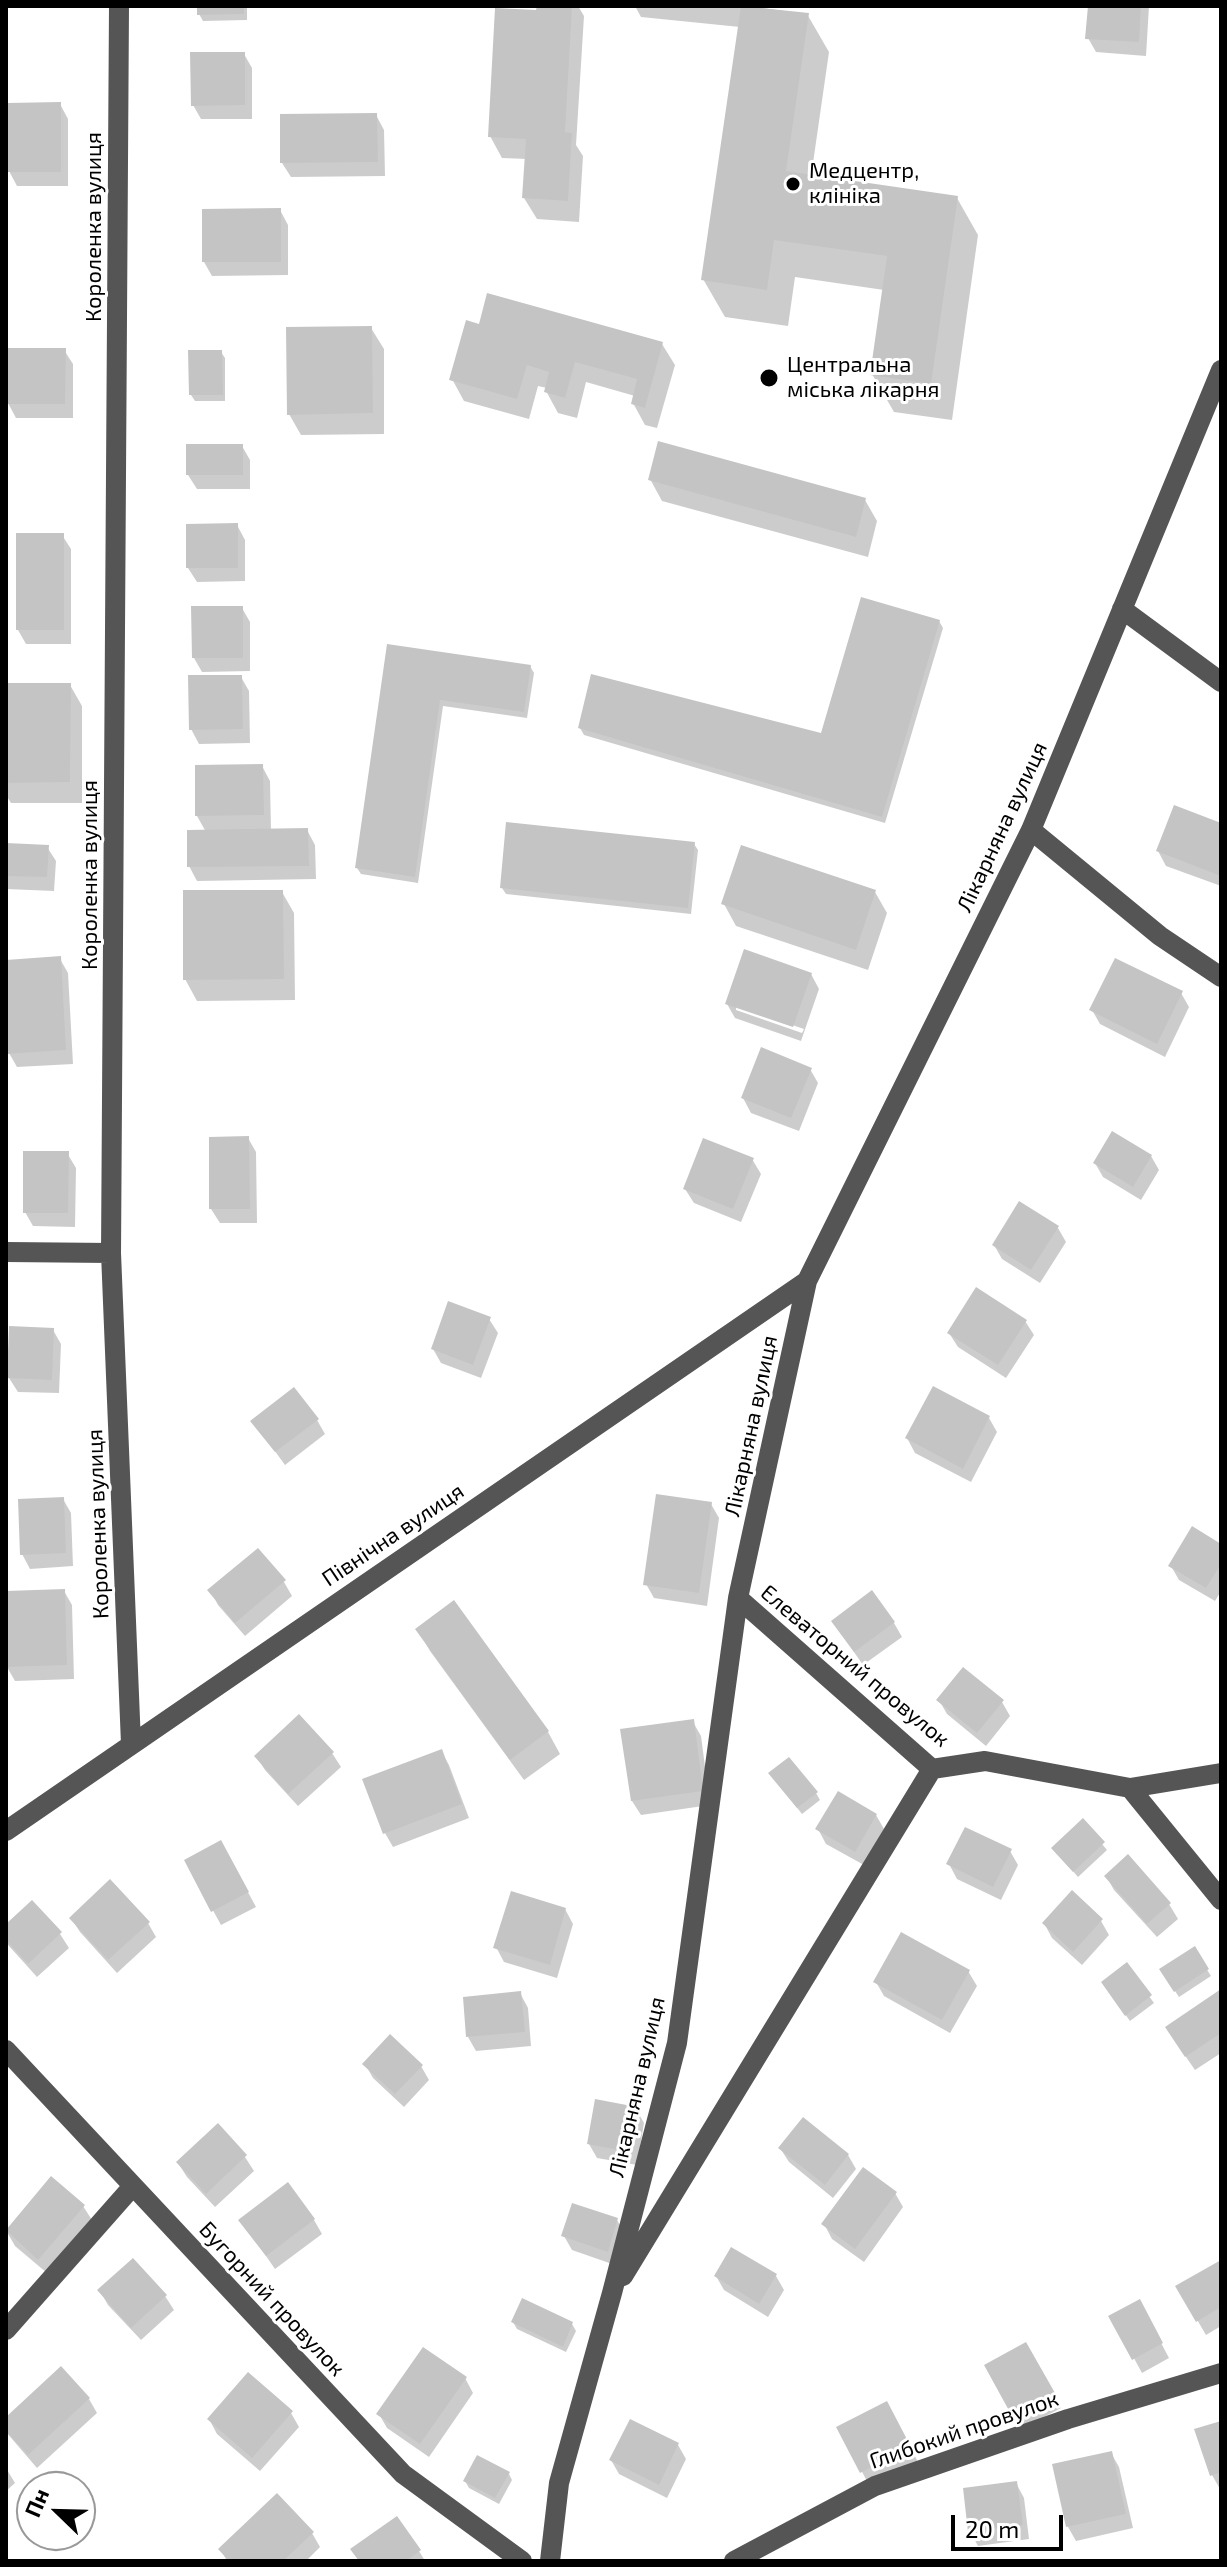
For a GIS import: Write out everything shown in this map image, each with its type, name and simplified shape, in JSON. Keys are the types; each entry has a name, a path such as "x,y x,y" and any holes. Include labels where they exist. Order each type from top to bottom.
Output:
{"street":[{"name":"Короленка вулиця","path":"119,6 111,1253 131,1744"},
{"name":"Лікарняна вулиця","path":"550,2561 559,2483 677,2043 738,1598 807,1281 1031,830 1221,370"},
{"path":"1122,609 1221,682"},
{"path":"1031,830 1160,936 1221,977"},
{"path":"6,1252 111,1253"},
{"name":"Північна вулиця","path":"6,1831 807,1281"},
{"name":"Елеваторний провулок","path":"738,1598 932,1769 985,1761 1130,1788 1221,1773"},
{"path":"612,2293 932,1769"},
{"path":"1130,1788 1221,1900"},
{"name":"Бугорний провулок","path":"6,2050 403,2474 522,2561"},
{"path":"6,2330 133,2186"},
{"name":"Глибокий провулок","path":"734,2561 875,2486 1068,2419 1221,2373"}],"building":[{"path":"197,6 244,6 244,14 197,15"},
{"path":"537,6 572,6 565,132 572,133 568,201 522,198 526,139 488,137 495,8 536,10"},
{"name":"Медцентр, клініка","path":"741,6 809,13 786,171 958,196 931,384 870,375 887,256 774,240 767,290 701,280"},
{"path":"1088,6 1141,6 1139,42 1085,39"},
{"path":"190,52 245,52 245,105 191,106"},
{"path":"61,102 61,172 7,172 7,103"},
{"path":"377,113 378,162 280,163 280,114"},
{"path":"281,208 281,262 202,262 202,209"},
{"path":"487,293 663,342 645,408 631,404 637,379 575,362 565,398 544,392 549,372 527,365 517,399 449,380 466,320 479,324"},
{"path":"372,326 373,413 287,415 286,327"},
{"path":"6,348 66,348 65,404 6,404"},
{"path":"188,350 222,350 223,395 189,395"},
{"path":"658,441 866,498 856,537 648,480"},
{"path":"186,444 243,444 243,475 186,475"},
{"path":"238,523 238,568 186,568 186,524"},
{"path":"16,533 64,533 64,630 16,630"},
{"path":"861,597 940,620 882,817 578,728 591,674 821,733"},
{"path":"191,606 243,606 243,658 192,658"},
{"path":"387,644 531,665 524,712 440,700 415,877 355,868"},
{"path":"188,675 242,675 243,729 189,730"},
{"path":"6,683 71,683 70,782 6,783"},
{"path":"263,764 264,815 195,816 195,765"},
{"path":"1174,805 1221,823 1221,876 1156,851"},
{"path":"506,822 695,842 688,908 500,888"},
{"path":"308,828 309,866 187,867 187,830"},
{"path":"6,843 49,845 47,877 6,876"},
{"path":"741,845 876,890 856,950 721,904"},
{"path":"183,890 283,890 284,979 183,980"},
{"path":"744,949 812,973 793,1027 725,1004"},
{"path":"61,956 66,1050 7,1054 6,960"},
{"path":"1115,958 1183,991 1157,1044 1089,1010"},
{"path":"761,1047 812,1068 791,1118 741,1098"},
{"path":"1112,1131 1152,1155 1133,1187 1093,1163"},
{"path":"249,1136 250,1209 209,1209 209,1137"},
{"path":"703,1138 754,1158 733,1209 683,1189"},
{"path":"23,1151 69,1151 68,1213 23,1213"},
{"path":"1019,1201 1059,1226 1031,1270 992,1245"},
{"path":"976,1287 1027,1320 998,1365 947,1333"},
{"path":"448,1301 491,1317 473,1365 431,1349"},
{"path":"9,1326 54,1328 52,1380 7,1378"},
{"path":"933,1386 990,1416 963,1469 905,1438"},
{"path":"294,1387 319,1419 275,1452 250,1421"},
{"path":"656,1494 712,1502 699,1593 643,1585"},
{"path":"64,1497 66,1553 20,1555 18,1499"},
{"path":"1192,1526 1221,1544 1221,1564 1206,1588 1168,1566"},
{"path":"258,1548 286,1580 235,1623 207,1590"},
{"path":"65,1589 67,1665 6,1667 6,1591"},
{"path":"872,1590 895,1622 854,1652 831,1621"},
{"path":"454,1600 549,1731 510,1760 415,1629"},
{"path":"963,1667 1004,1700 977,1733 936,1700"},
{"path":"299,1714 334,1752 288,1794 254,1756"},
{"path":"694,1719 703,1791 631,1801 620,1729"},
{"path":"442,1749 462,1804 383,1834 362,1779"},
{"path":"789,1757 818,1792 797,1808 768,1773"},
{"path":"838,1791 877,1814 855,1852 815,1829"},
{"path":"1083,1818 1105,1842 1073,1872 1051,1848"},
{"path":"965,1827 1012,1849 993,1887 946,1864"},
{"path":"221,1840 249,1892 211,1912 184,1860"},
{"path":"1128,1854 1171,1903 1147,1924 1104,1876"},
{"path":"110,1879 150,1922 108,1960 69,1918"},
{"path":"1072,1890 1103,1919 1073,1952 1042,1923"},
{"path":"511,1891 566,1908 550,1965 493,1948"},
{"path":"32,1900 62,1932 28,1964 6,1940 6,1924"},
{"path":"901,1932 970,1970 942,2020 873,1982"},
{"path":"1195,1946 1209,1969 1174,1992 1159,1969"},
{"path":"1127,1962 1152,1995 1125,2016 1101,1982"},
{"path":"1221,1989 1221,2033 1185,2057 1165,2027"},
{"path":"521,1991 525,2032 466,2037 463,1997"},
{"path":"390,2034 423,2065 395,2094 362,2064"},
{"path":"595,2099 637,2107 630,2152 587,2144"},
{"path":"803,2117 849,2154 825,2185 778,2148"},
{"path":"218,2123 247,2155 206,2194 176,2162"},
{"path":"863,2167 897,2192 855,2249 821,2224"},
{"path":"51,2176 85,2205 38,2260 6,2230"},
{"path":"288,2182 315,2219 266,2256 238,2220"},
{"path":"572,2203 618,2218 608,2252 561,2236"},
{"path":"731,2247 777,2274 759,2304 714,2276"},
{"path":"133,2258 167,2295 131,2328 97,2290"},
{"path":"1221,2260 1221,2307 1196,2322 1175,2286"},
{"path":"522,2298 573,2322 563,2347 511,2322"},
{"path":"1140,2299 1163,2343 1132,2360 1108,2316"},
{"path":"1026,2342 1055,2393 1012,2416 984,2365"},
{"path":"423,2347 467,2377 420,2444 376,2414"},
{"path":"61,2366 90,2398 28,2455 6,2431 6,2417"},
{"path":"248,2372 293,2411 252,2458 207,2419"},
{"path":"887,2401 911,2447 860,2473 836,2427"},
{"path":"630,2419 679,2443 659,2485 609,2460"},
{"path":"1221,2421 1221,2472 1210,2476 1194,2429"},
{"path":"1112,2451 1126,2514 1066,2527 1052,2464"},
{"path":"477,2455 510,2472 495,2498 463,2481"},
{"path":"1017,2481 1023,2525 968,2532 963,2488"},
{"path":"277,2493 314,2532 283,2561 229,2561 218,2549"},
{"path":"397,2516 421,2550 406,2561 359,2561 350,2549"}],"place":[{"name":"Медцентр, клініка","path":"793,184"},
{"name":"Центральна міська лікарня","path":"769,378"}]}
